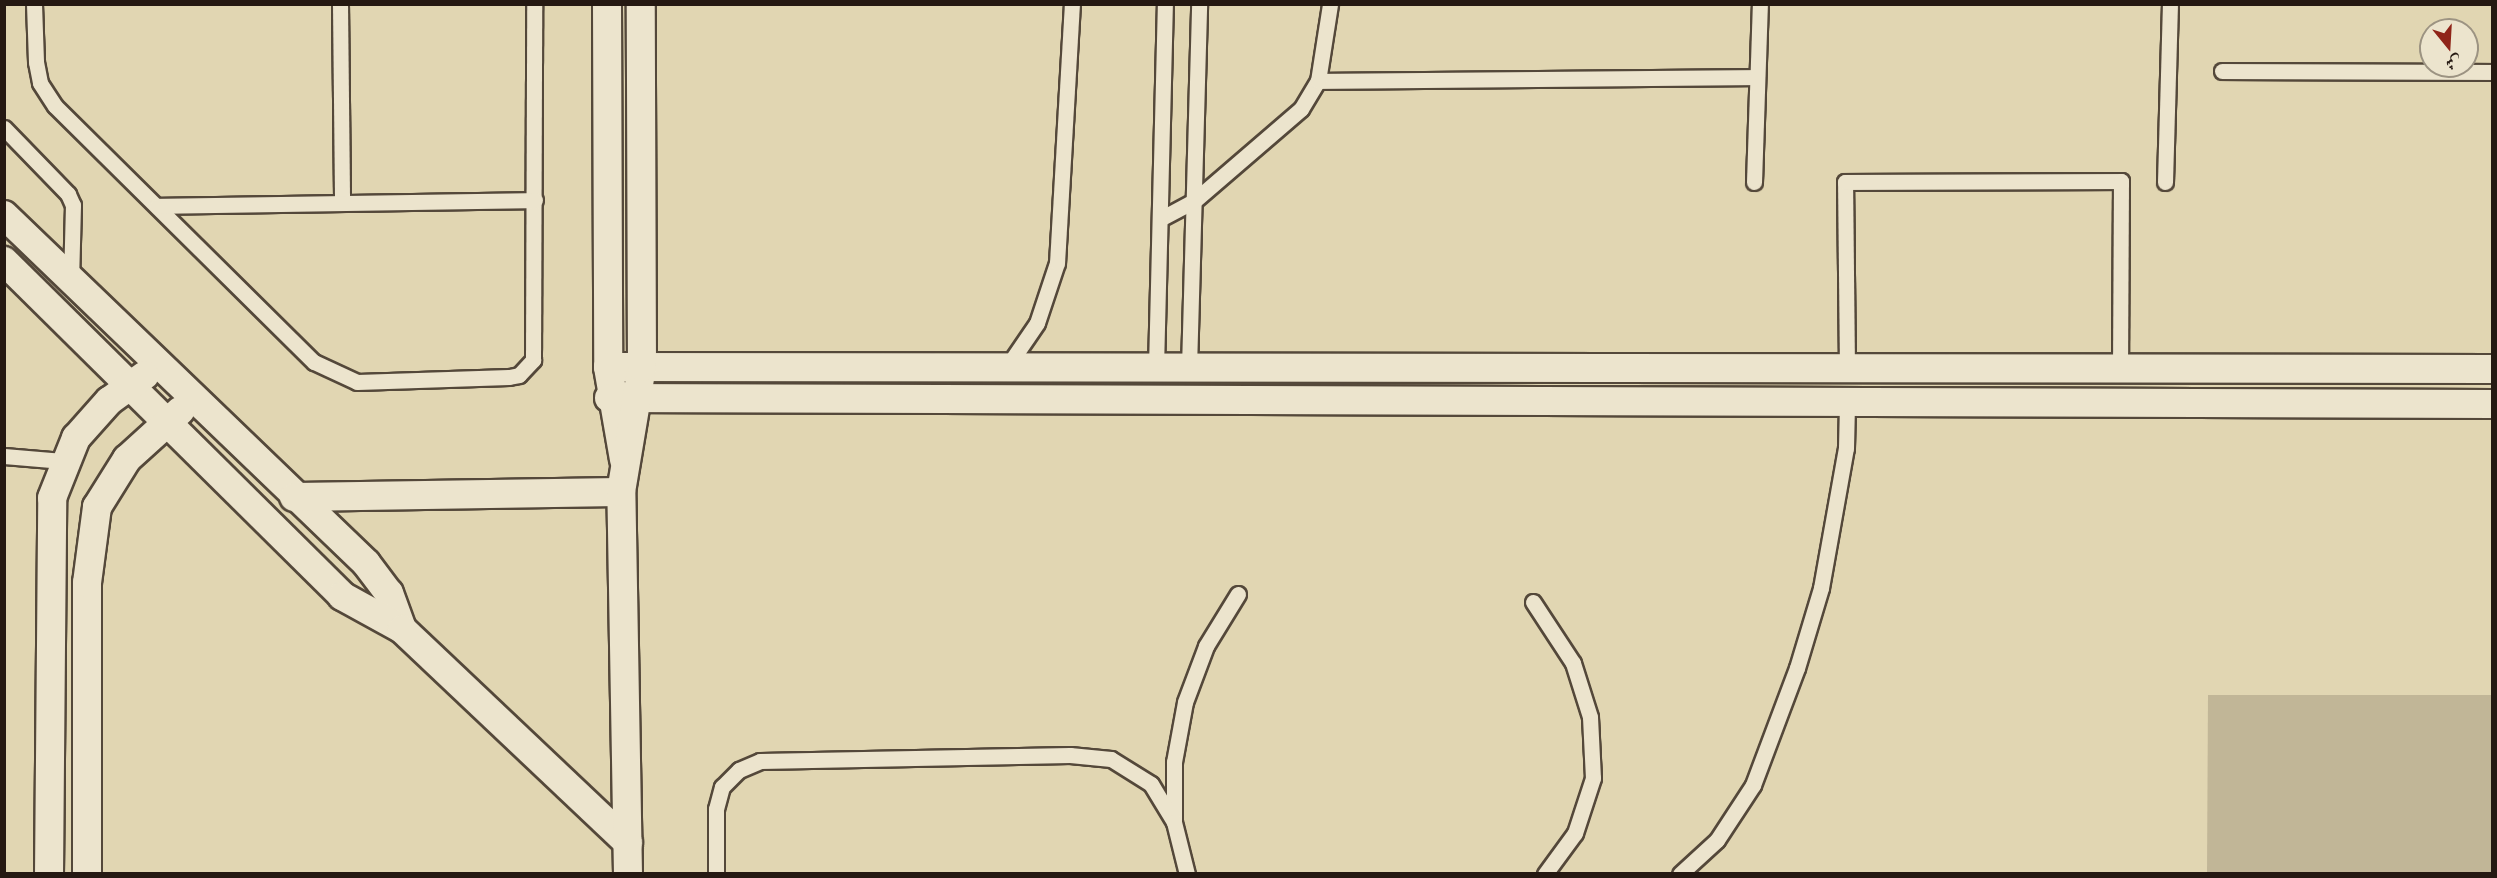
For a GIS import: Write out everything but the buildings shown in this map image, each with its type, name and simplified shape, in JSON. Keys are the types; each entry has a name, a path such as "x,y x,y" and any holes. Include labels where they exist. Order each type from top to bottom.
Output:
{"street":[{"path":"607,4 609,398 624,460"},
{"path":"628,873 621,492 624,460 640,398 642,367 641,4"},
{"path":"4,215 294,497 379,576 402,629"},
{"path":"4,261 342,596 402,629 628,843"},
{"path":"49,873 49,517 63,461 91,418 129,385 159,365"},
{"path":"608,367 2493,369"},
{"path":"985,399 1007,367"},
{"path":"1155,400 1156,368"},
{"path":"1188,400 1189,368"},
{"path":"1847,368 1847,403"},
{"path":"2119,404 2120,369"},
{"path":"609,398 2493,404"},
{"path":"87,873 90,544 97,507 111,481 165,421 195,400"},
{"path":"294,497 621,492"}],"lane":[{"path":"34,4 40,83 56,106 314,362 357,381 508,377 528,369 536,350 534,4"},
{"path":"340,4 342,203"},
{"path":"1007,367 1037,323 1057,263 1072,4"},
{"path":"1156,368 1165,4"},
{"path":"1189,368 1199,4"},
{"path":"1160,219 1194,201 1278,132 1318,81 1330,4"},
{"path":"1754,182 1760,4"},
{"path":"2165,182 2170,4"},
{"path":"2222,71 2493,72"},
{"path":"1318,81 1757,77"},
{"path":"4,128 68,194 73,205 71,280"},
{"path":"1847,368 1845,182 2121,181 2120,369"},
{"path":"157,206 535,200"},
{"path":"1680,873 1717,840 1753,785 1797,668 1821,588 1846,448 1847,403"},
{"path":"4,456 63,461"},
{"path":"1187,873 1174,822 1174,762 1185,702 1206,646 1238,594"},
{"path":"1533,602 1573,663 1590,717 1593,778 1575,833 1545,873"},
{"path":"716,873 716,809 722,787 739,770 760,761 1070,754 1112,759 1151,784 1174,822"}],"shaded area":[{"path":"2208,695 2492,695 2492,873 2207,873"}]}
